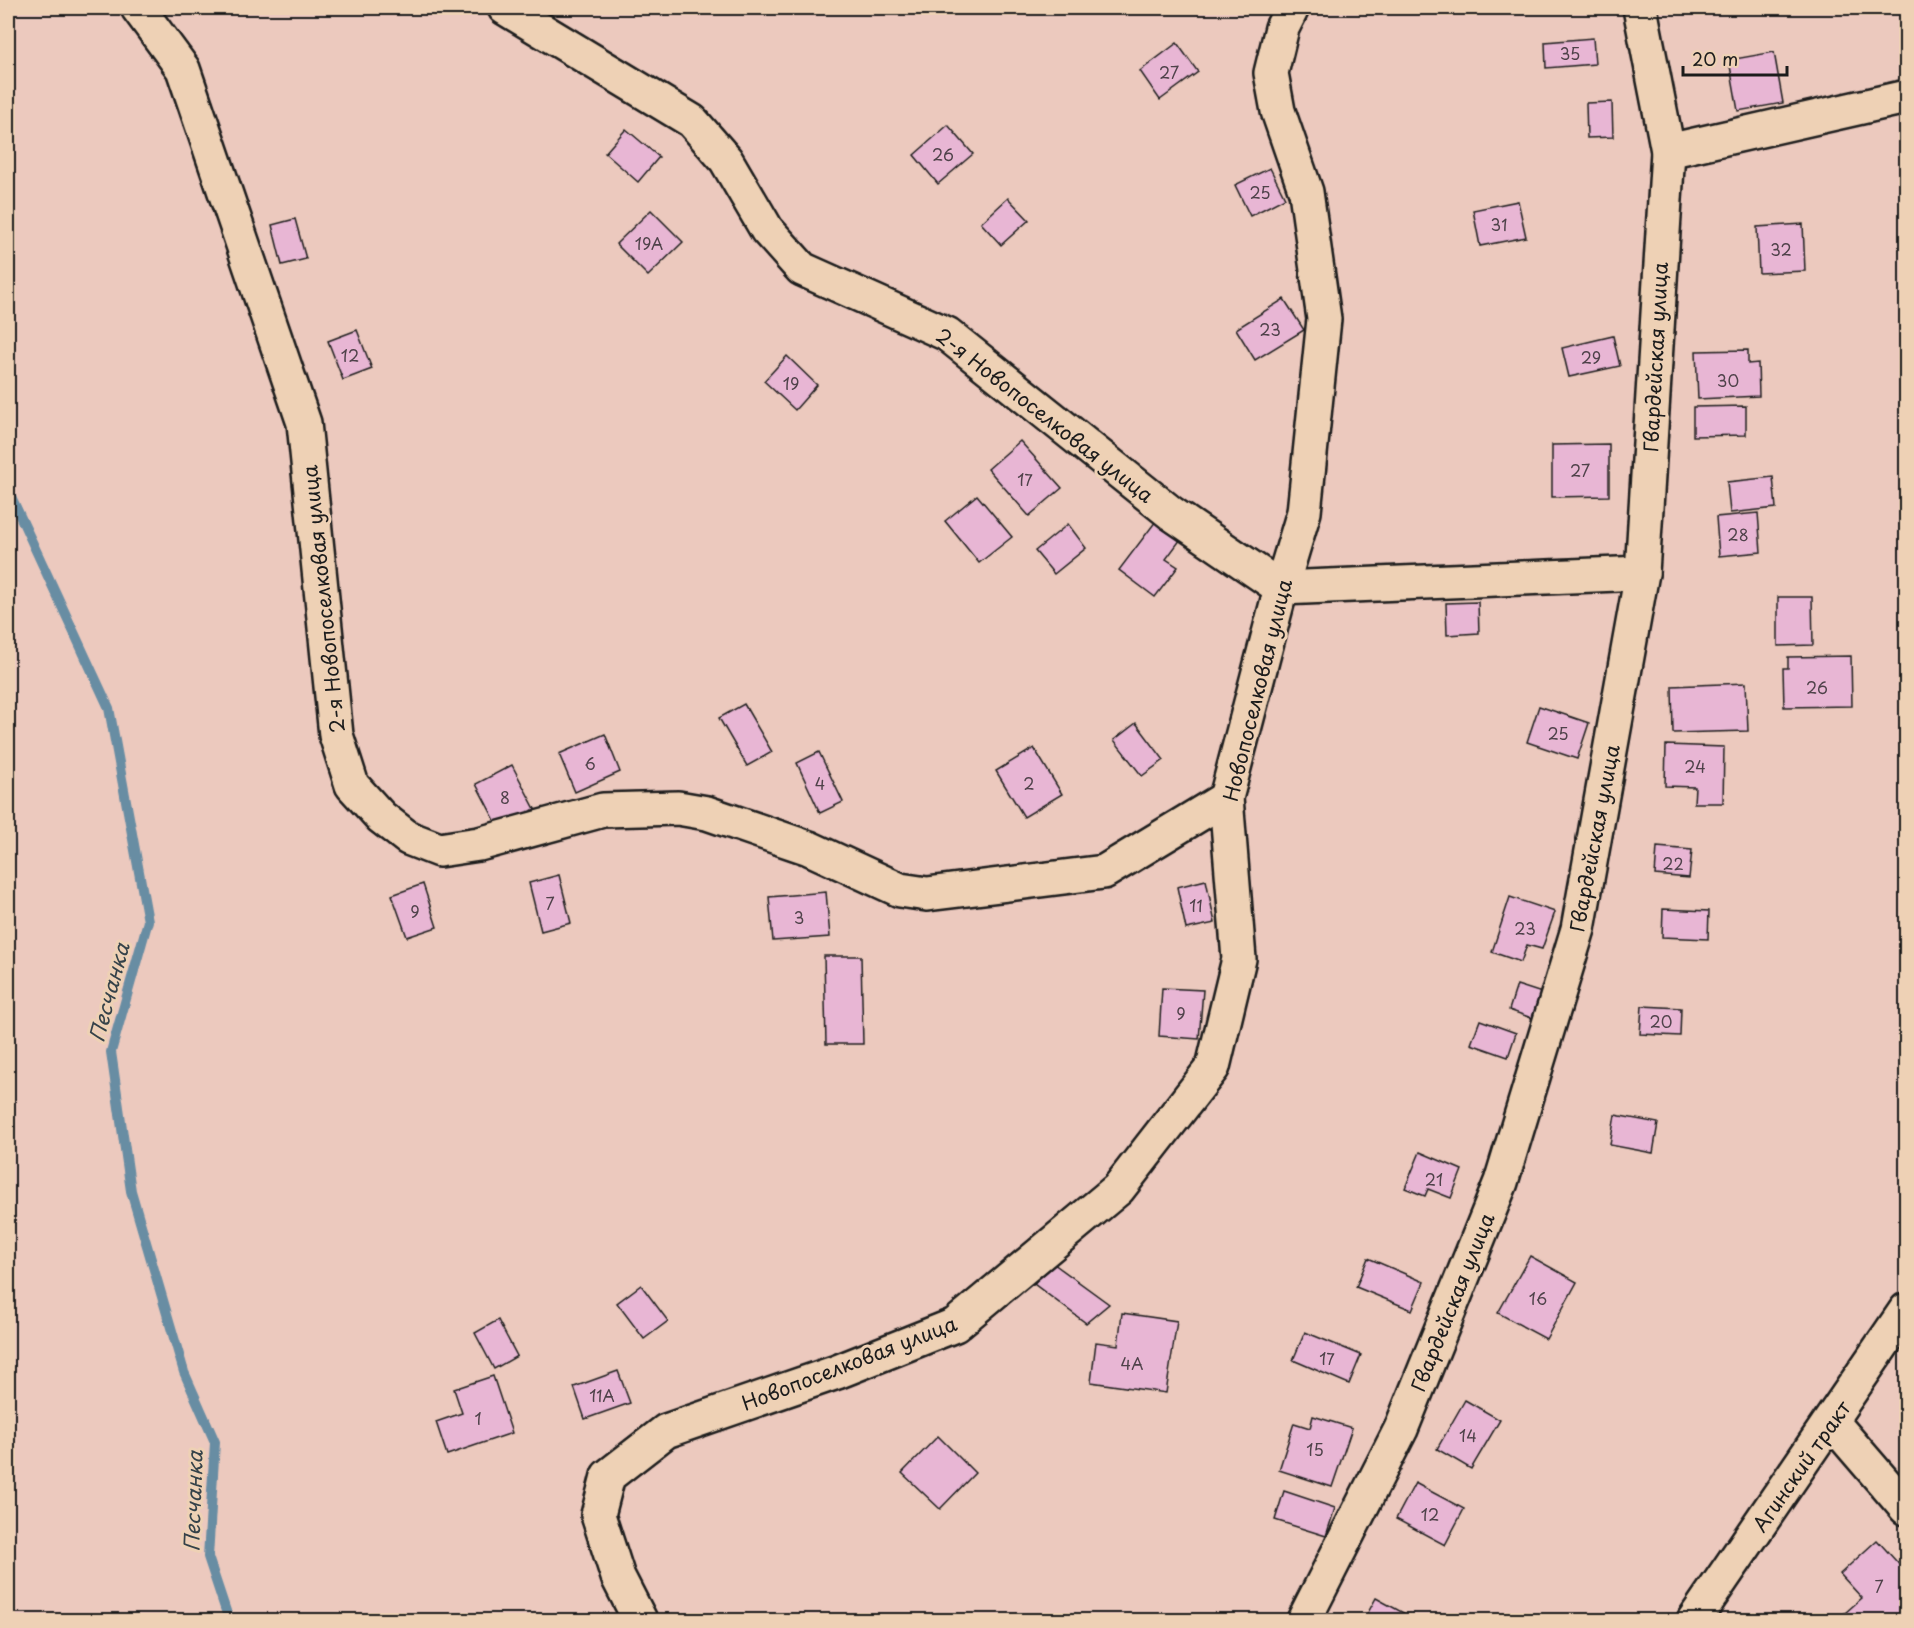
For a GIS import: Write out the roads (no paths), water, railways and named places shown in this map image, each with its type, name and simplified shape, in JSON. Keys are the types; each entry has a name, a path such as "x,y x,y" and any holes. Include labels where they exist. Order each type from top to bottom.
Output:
{"main road":[{"name":"2-я Новопоселковая улица","path":"138,8 183,69 304,423 336,735 352,785 381,817 408,838 439,850 479,844 603,810 678,808 707,813 809,848 900,890 927,894 1104,873 1226,798"},
{"name":"2-я Новопоселковая улица","path":"505,8 692,121 726,160 767,230 802,269 947,334 1171,513 1281,588"},
{"name":"Новопоселковая улица","path":"640,1620 618,1577 598,1515 608,1476 666,1431 837,1372 955,1325 1118,1189 1213,1067 1239,959 1226,798 1281,588 1304,512 1324,319 1306,192 1278,111 1271,73 1282,28 1292,8"},
{"name":"Гвардейская улица","path":"1304,1620 1401,1428 1501,1182 1578,929 1642,573 1668,151 1640,8"},
{"path":"1668,151 1906,97"},
{"path":"1281,588 1642,573"},
{"name":"Агинский тракт","path":"1694,1620 1832,1422 1906,1310"},
{"path":"1832,1422 1906,1508"}],"waterway":[{"name":"Песчанка","path":"8,490 109,708 148,921 111,1052 131,1191 184,1372 215,1442 208,1557 229,1620"}]}
